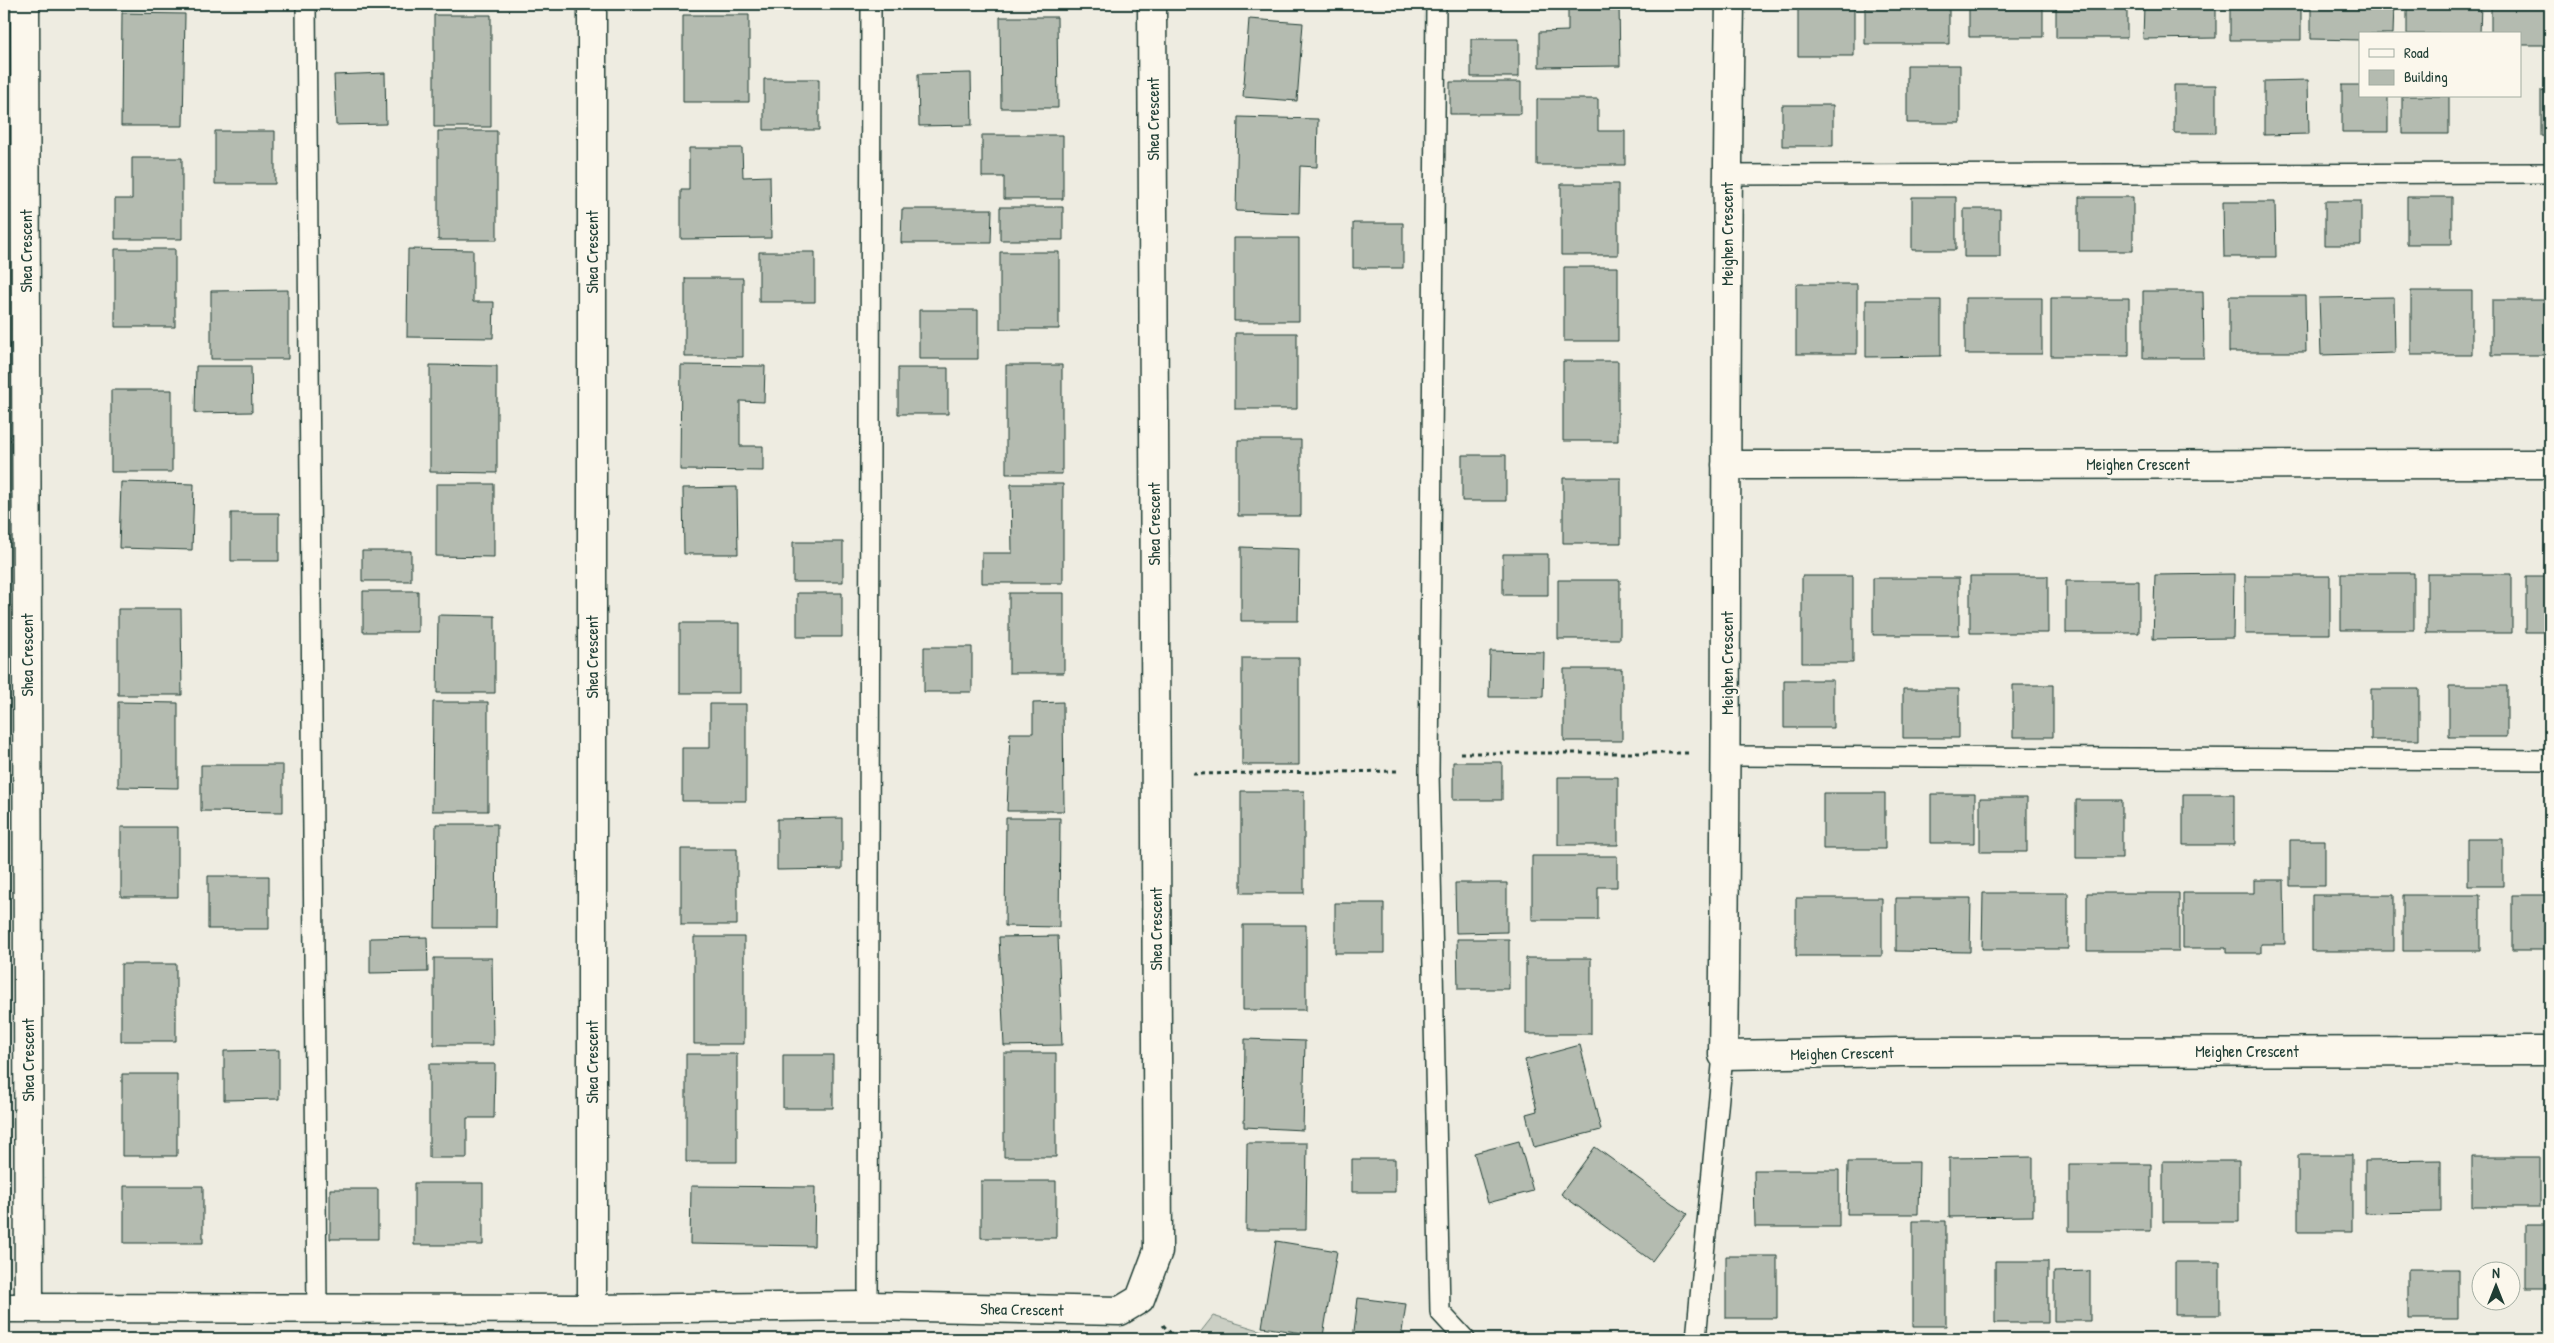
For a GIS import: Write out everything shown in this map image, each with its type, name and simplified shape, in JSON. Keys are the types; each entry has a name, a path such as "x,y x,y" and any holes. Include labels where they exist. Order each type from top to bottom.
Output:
{"street":[{"name":"Shea Crescent","path":"25,4 16,1307 592,1309 868,1306 1120,1312 1140,1299 1158,1251 1152,4"},
{"name":"Shea Crescent","path":"592,4 592,1309"},
{"name":"Meighen Crescent","path":"1730,4 1727,174 1727,756 1723,1055 1920,1052 2550,1051"},
{"name":"Meighen Crescent","path":"1726,465 2550,464"}],"lane":[{"path":"306,4 317,1309"},
{"path":"868,1306 871,4"},
{"path":"1436,4 1430,762 1440,1312 1465,1339"},
{"path":"1727,174 2550,173"},
{"path":"1727,756 2550,760"},
{"path":"1696,1339 1723,1055"}],"path":[{"path":"1191,774 1430,762 1684,753"}],"shaded area":[{"path":"1213,1316 1289,1339 1195,1339"}],"building":[{"path":"177,4 177,5 118,5"},
{"path":"1568,4 1619,4 1620,66 1539,67 1539,32 1568,31"},
{"path":"1798,4 1854,4 1854,56 1798,56"},
{"path":"1865,4 1949,4 1949,44 1865,44"},
{"path":"1969,4 2043,4 2043,37 1969,37"},
{"path":"2056,4 2127,4 2127,38 2056,38"},
{"path":"2144,4 2216,4 2216,38 2143,39"},
{"path":"2230,4 2301,4 2301,40 2230,40"},
{"path":"2311,4 2394,4 2393,32 2359,32 2359,40 2311,39"},
{"path":"2407,4 2481,4 2480,32 2407,32"},
{"path":"2491,4 2550,4 2550,45 2522,45 2522,32 2491,32"},
{"path":"122,13 185,14 183,126 121,126"},
{"path":"434,15 491,15 491,127 434,127"},
{"path":"683,15 749,15 749,102 683,102"},
{"path":"1000,17 1057,17 1058,108 1001,108"},
{"path":"1249,19 1303,23 1297,101 1243,97"},
{"path":"1471,39 1519,39 1519,77 1471,77"},
{"path":"1907,65 1960,65 1960,123 1907,123"},
{"path":"385,73 386,124 336,125 334,75"},
{"path":"971,73 972,125 919,126 918,74"},
{"path":"764,79 819,79 819,130 764,130"},
{"path":"2308,80 2309,134 2264,135 2264,81"},
{"path":"1450,82 1521,82 1521,114 1450,114"},
{"path":"2174,85 2216,85 2216,133 2174,133"},
{"path":"2342,85 2359,85 2359,98 2388,98 2388,132 2342,132"},
{"path":"2541,90 2550,91 2550,137 2541,136"},
{"path":"2402,98 2449,98 2449,134 2402,134"},
{"path":"1537,99 1598,99 1598,131 1625,131 1625,165 1537,165"},
{"path":"1782,105 1833,105 1833,146 1782,146"},
{"path":"1238,117 1318,119 1317,167 1300,166 1299,213 1236,211"},
{"path":"215,131 275,131 275,184 215,184"},
{"path":"438,131 497,131 497,240 438,240"},
{"path":"982,135 1063,135 1063,199 1004,199 1004,177 982,177"},
{"path":"689,148 742,148 743,177 770,176 771,238 681,239 681,190 689,190"},
{"path":"132,158 182,158 182,239 115,239 115,199 132,199"},
{"path":"1561,184 1618,184 1618,255 1561,255"},
{"path":"1912,197 1956,197 1956,250 1912,250"},
{"path":"2079,197 2133,197 2133,251 2079,251"},
{"path":"2407,197 2452,197 2452,244 2407,244"},
{"path":"2325,201 2361,201 2361,245 2325,245"},
{"path":"2223,202 2275,202 2276,257 2224,257"},
{"path":"1000,207 1063,207 1063,240 1000,240"},
{"path":"902,209 992,209 991,243 901,243"},
{"path":"1964,209 2000,209 2000,257 1964,257"},
{"path":"1353,223 1403,223 1403,268 1353,268"},
{"path":"1234,238 1299,238 1299,321 1234,321"},
{"path":"115,249 175,249 175,327 115,327"},
{"path":"408,249 473,250 473,302 494,302 493,338 407,337"},
{"path":"759,252 815,252 815,302 759,302"},
{"path":"1000,252 1059,252 1059,329 1000,329"},
{"path":"1564,267 1618,267 1618,341 1564,341"},
{"path":"685,278 743,278 743,357 685,357"},
{"path":"1796,284 1857,284 1857,354 1796,354"},
{"path":"288,290 288,359 211,359 211,291"},
{"path":"2143,291 2203,291 2204,358 2143,358"},
{"path":"2411,291 2472,291 2472,355 2411,355"},
{"path":"2229,296 2305,296 2306,352 2229,352"},
{"path":"2394,297 2395,353 2321,355 2319,298"},
{"path":"1965,298 2042,298 2042,354 1965,354"},
{"path":"2051,298 2129,298 2129,356 2051,356"},
{"path":"1866,300 1941,300 1941,356 1866,357"},
{"path":"2492,300 2550,300 2550,355 2492,355"},
{"path":"919,310 978,310 978,359 919,359"},
{"path":"1235,333 1297,333 1297,409 1235,409"},
{"path":"1563,361 1618,361 1618,441 1563,441"},
{"path":"430,365 497,366 497,473 430,472"},
{"path":"681,365 765,366 764,402 740,401 740,446 763,446 763,471 680,470"},
{"path":"1006,365 1062,365 1062,474 1006,474"},
{"path":"196,366 251,366 252,412 195,413"},
{"path":"898,368 948,368 948,414 898,414"},
{"path":"111,390 172,390 172,472 111,472"},
{"path":"1238,440 1301,440 1301,516 1238,516"},
{"path":"1462,455 1506,455 1506,501 1462,501"},
{"path":"1563,478 1621,478 1621,543 1563,543"},
{"path":"121,482 194,484 192,550 119,548"},
{"path":"436,484 494,484 494,557 436,556"},
{"path":"1011,484 1063,484 1063,583 982,583 982,553 1012,553"},
{"path":"737,487 738,554 684,554 683,488"},
{"path":"231,513 279,513 279,561 231,561"},
{"path":"793,542 843,542 843,582 793,582"},
{"path":"1241,547 1299,549 1298,621 1241,621"},
{"path":"362,551 411,551 411,581 362,581"},
{"path":"1503,554 1548,554 1548,595 1503,595"},
{"path":"2341,573 2414,573 2414,630 2341,630"},
{"path":"2234,574 2233,638 2153,639 2155,575"},
{"path":"2427,574 2512,574 2512,633 2427,633"},
{"path":"1802,576 1853,576 1853,663 1802,663"},
{"path":"1970,576 2048,576 2048,633 1970,633"},
{"path":"2245,576 2330,576 2330,634 2245,634"},
{"path":"2526,576 2550,576 2550,632 2526,632"},
{"path":"1873,578 1959,578 1959,635 1873,635"},
{"path":"1558,580 1620,580 1620,639 1558,639"},
{"path":"2066,581 2139,581 2139,633 2066,633"},
{"path":"363,591 418,591 418,632 363,632"},
{"path":"797,593 842,593 842,637 797,637"},
{"path":"1009,593 1064,593 1064,673 1009,673"},
{"path":"118,609 181,609 182,695 118,695"},
{"path":"438,615 495,616 495,693 437,693"},
{"path":"680,623 740,623 740,693 680,693"},
{"path":"924,647 972,647 972,692 924,692"},
{"path":"1490,651 1544,652 1543,697 1489,697"},
{"path":"1242,658 1299,658 1299,765 1242,765"},
{"path":"1564,669 1622,669 1622,741 1564,741"},
{"path":"1784,680 1833,680 1833,728 1784,728"},
{"path":"2013,685 2053,685 2053,737 2013,737"},
{"path":"2449,686 2507,686 2507,737 2449,737"},
{"path":"1903,689 1959,689 1959,738 1903,738"},
{"path":"2371,689 2419,689 2419,740 2371,740"},
{"path":"118,702 178,703 178,788 118,787"},
{"path":"433,702 488,702 488,811 432,811"},
{"path":"1063,702 1064,811 1007,811 1010,733 1033,733 1033,703"},
{"path":"710,704 746,704 746,801 682,801 682,748 710,748"},
{"path":"1453,762 1502,762 1502,800 1453,800"},
{"path":"201,765 283,765 283,812 201,811"},
{"path":"1558,777 1618,777 1618,845 1558,845"},
{"path":"1241,791 1304,791 1304,893 1241,893"},
{"path":"1823,793 1885,793 1885,849 1823,849"},
{"path":"1931,794 1975,794 1975,843 1931,843"},
{"path":"2183,794 2234,794 2234,845 2183,845"},
{"path":"1980,798 2027,798 2027,852 1980,852"},
{"path":"2076,800 2122,800 2122,858 2076,858"},
{"path":"842,818 842,869 777,870 777,819"},
{"path":"1006,818 1060,818 1059,927 1005,926"},
{"path":"436,824 497,824 496,928 435,928"},
{"path":"121,827 178,827 178,897 121,897"},
{"path":"2468,839 2503,839 2503,886 2468,886"},
{"path":"2290,840 2325,840 2325,886 2290,886"},
{"path":"681,849 737,849 737,925 681,925"},
{"path":"1532,856 1617,856 1617,887 1598,887 1598,920 1532,920"},
{"path":"208,876 269,876 269,929 208,929"},
{"path":"2254,880 2284,880 2285,944 2261,944 2261,953 2226,953 2226,948 2183,948 2183,893 2254,893"},
{"path":"1455,883 1507,883 1507,932 1456,933"},
{"path":"1983,893 2068,893 2068,949 1982,949"},
{"path":"2087,893 2179,893 2179,951 2087,951"},
{"path":"2312,895 2394,895 2394,951 2312,951"},
{"path":"2403,895 2480,895 2480,951 2403,951"},
{"path":"2512,895 2550,895 2550,950 2512,950"},
{"path":"1796,898 1882,898 1882,956 1796,956"},
{"path":"1896,898 1971,898 1970,952 1896,951"},
{"path":"1335,903 1384,903 1384,953 1335,953"},
{"path":"1243,925 1306,925 1306,1010 1243,1010"},
{"path":"1058,936 1062,1045 1004,1046 999,937"},
{"path":"427,937 428,972 370,973 370,938"},
{"path":"694,937 744,937 744,1044 694,1044"},
{"path":"1457,939 1509,939 1509,989 1458,989"},
{"path":"434,958 492,958 493,1045 434,1045"},
{"path":"1526,958 1591,958 1591,1034 1526,1034"},
{"path":"121,964 176,964 176,1041 121,1041"},
{"path":"1245,1039 1305,1041 1303,1130 1244,1127"},
{"path":"1580,1045 1601,1130 1534,1147 1526,1114 1537,1111 1525,1060"},
{"path":"279,1050 279,1099 224,1100 224,1051"},
{"path":"1004,1053 1056,1053 1056,1157 1004,1157"},
{"path":"686,1054 737,1054 737,1162 686,1162"},
{"path":"783,1055 833,1055 833,1108 783,1108"},
{"path":"429,1064 495,1064 494,1118 467,1118 467,1158 429,1158"},
{"path":"122,1074 177,1074 177,1156 122,1156"},
{"path":"1519,1141 1533,1191 1488,1203 1474,1153"},
{"path":"1247,1143 1307,1143 1306,1230 1246,1230"},
{"path":"1595,1147 1687,1214 1652,1261 1561,1194"},
{"path":"2298,1155 2352,1155 2352,1232 2298,1232"},
{"path":"2033,1157 2033,1216 1949,1217 1949,1158"},
{"path":"2472,1157 2540,1157 2540,1207 2472,1207"},
{"path":"1352,1159 1395,1159 1395,1192 1352,1192"},
{"path":"2441,1160 2441,1212 2365,1213 2365,1161"},
{"path":"2163,1161 2239,1161 2239,1222 2163,1222"},
{"path":"1848,1162 1919,1162 1918,1214 1847,1214"},
{"path":"2069,1164 2151,1164 2151,1231 2069,1231"},
{"path":"1754,1170 1839,1170 1839,1227 1755,1227"},
{"path":"981,1181 1056,1181 1056,1238 981,1238"},
{"path":"414,1183 483,1183 483,1245 414,1245"},
{"path":"124,1186 203,1186 203,1243 124,1243"},
{"path":"691,1186 815,1187 814,1246 690,1244"},
{"path":"330,1189 378,1189 378,1239 330,1239"},
{"path":"1913,1221 1946,1221 1946,1326 1913,1326"},
{"path":"2526,1225 2550,1225 2550,1288 2526,1288"},
{"path":"1276,1241 1337,1251 1323,1336 1262,1327"},
{"path":"1726,1256 1777,1256 1777,1318 1726,1318"},
{"path":"1995,1261 2048,1261 2048,1323 1995,1323"},
{"path":"2175,1262 2220,1262 2220,1315 2175,1315"},
{"path":"2408,1269 2458,1269 2458,1319 2408,1319"},
{"path":"2090,1271 2090,1321 2054,1321 2054,1272"},
{"path":"1358,1298 1406,1304 1401,1339 1353,1339"}]}
